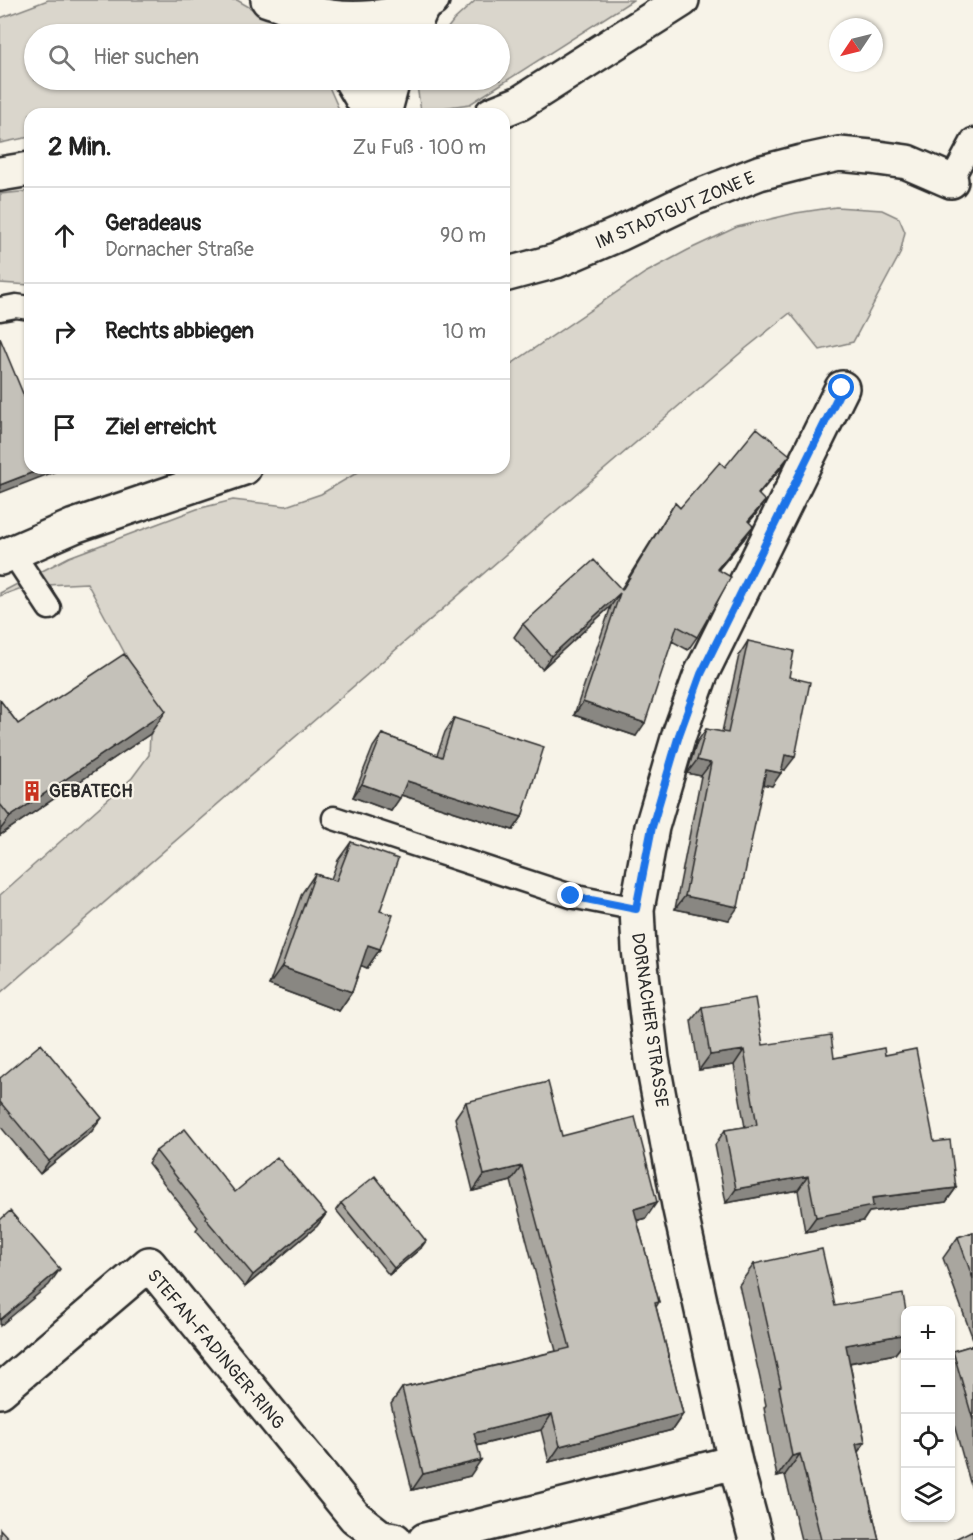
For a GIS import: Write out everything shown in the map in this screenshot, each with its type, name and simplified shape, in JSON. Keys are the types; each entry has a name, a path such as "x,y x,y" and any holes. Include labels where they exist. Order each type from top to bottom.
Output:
{"main road":[{"path":"268,0 316,24 386,16 428,3"},
{"path":"508,108 682,0"},
{"path":"416,24 428,3"},
{"path":"357,90 367,108"},
{"path":"386,108 390,90"},
{"name":"IM STADTGUT ZONE E","path":"510,273 556,261 692,199 759,174 838,154 907,162 951,181"},
{"path":"0,174 24,170"},
{"name":"DORNACHER STRASSE","path":"756,1540 735,1462 679,1205 652,1059 636,909 652,827 679,735 701,674 842,388"},
{"path":"6,555 74,526 226,474"},
{"name":"STEFAN-FADINGER-RING","path":"0,1391 149,1264 355,1516 382,1538 395,1540"},
{"path":"425,1540 735,1462"}],"lane":[{"path":"951,181 973,140"},
{"path":"0,309 24,307"},
{"path":"6,555 49,608"},
{"path":"334,818 571,896 636,909"}],"shaded area":[{"path":"48,0 237,0 276,24 24,24 24,90 330,90 338,108 24,108 24,138 0,143 0,18"},
{"path":"476,0 633,0 510,78 510,24 451,24"},
{"path":"418,90 492,90 470,104 421,108"},
{"path":"24,192 24,285 0,283 0,194"},
{"path":"836,207 882,210 899,218 905,232 900,254 853,342 820,350 790,313 536,528 0,993 0,895 132,778 149,755 150,734 137,676 87,583 27,586 0,596 0,593 69,557 197,509 233,500 286,506 321,494 355,474 510,474 510,365 645,273 688,250 737,227 796,213"}],"building":[{"path":"0,338 24,396 24,474 28,474 0,485"},
{"path":"757,428 790,455 758,494 765,501 748,521 753,526 717,569 731,577 697,637 677,626 645,723 583,702 620,593 551,656 523,624 594,560 622,590 675,503 680,508 720,462 725,467"},
{"path":"748,641 794,651 789,677 810,682 795,757 785,755 781,773 766,770 738,907 685,896 711,763 697,760 706,729 728,733"},
{"name":"GEBATECH","path":"124,654 166,711 10,817 0,804 0,700 18,724"},
{"path":"454,718 544,747 522,817 407,781 400,798 362,784 382,734 442,757"},
{"path":"351,842 398,859 380,911 393,915 380,949 368,945 352,992 282,967 315,874 336,881"},
{"path":"755,998 763,1045 831,1035 834,1058 884,1048 885,1055 916,1049 934,1142 950,1140 956,1188 872,1198 873,1206 816,1217 808,1176 736,1189 725,1130 757,1125 744,1050 710,1055 702,1007"},
{"path":"41,1044 102,1118 49,1161 0,1102 0,1078"},
{"path":"548,1082 562,1136 635,1117 657,1202 634,1209 659,1302 655,1303 683,1414 560,1446 552,1414 474,1433 481,1460 423,1474 402,1388 570,1348 522,1166 484,1175 466,1102"},
{"path":"185,1129 235,1192 277,1157 326,1214 253,1275 205,1218 207,1216 156,1151"},
{"path":"375,1176 426,1241 394,1268 341,1203"},
{"path":"10,1211 60,1269 0,1320 0,1220"},
{"path":"973,1232 973,1279 958,1237"},
{"path":"822,1249 835,1306 903,1294 905,1306 901,1306 901,1335 846,1345 865,1442 856,1444 879,1540 821,1540 800,1454 792,1456 779,1387 781,1386 754,1264"},
{"path":"973,1345 973,1420 955,1358 955,1350"},
{"path":"0,1529 10,1540 0,1540"},
{"path":"973,1530 973,1540 953,1540"}],"place":[{"name":"GEBATECH","path":"32,791"}],"route":[{"path":"571,896 636,909 652,827 679,735 701,674 842,388"}]}
